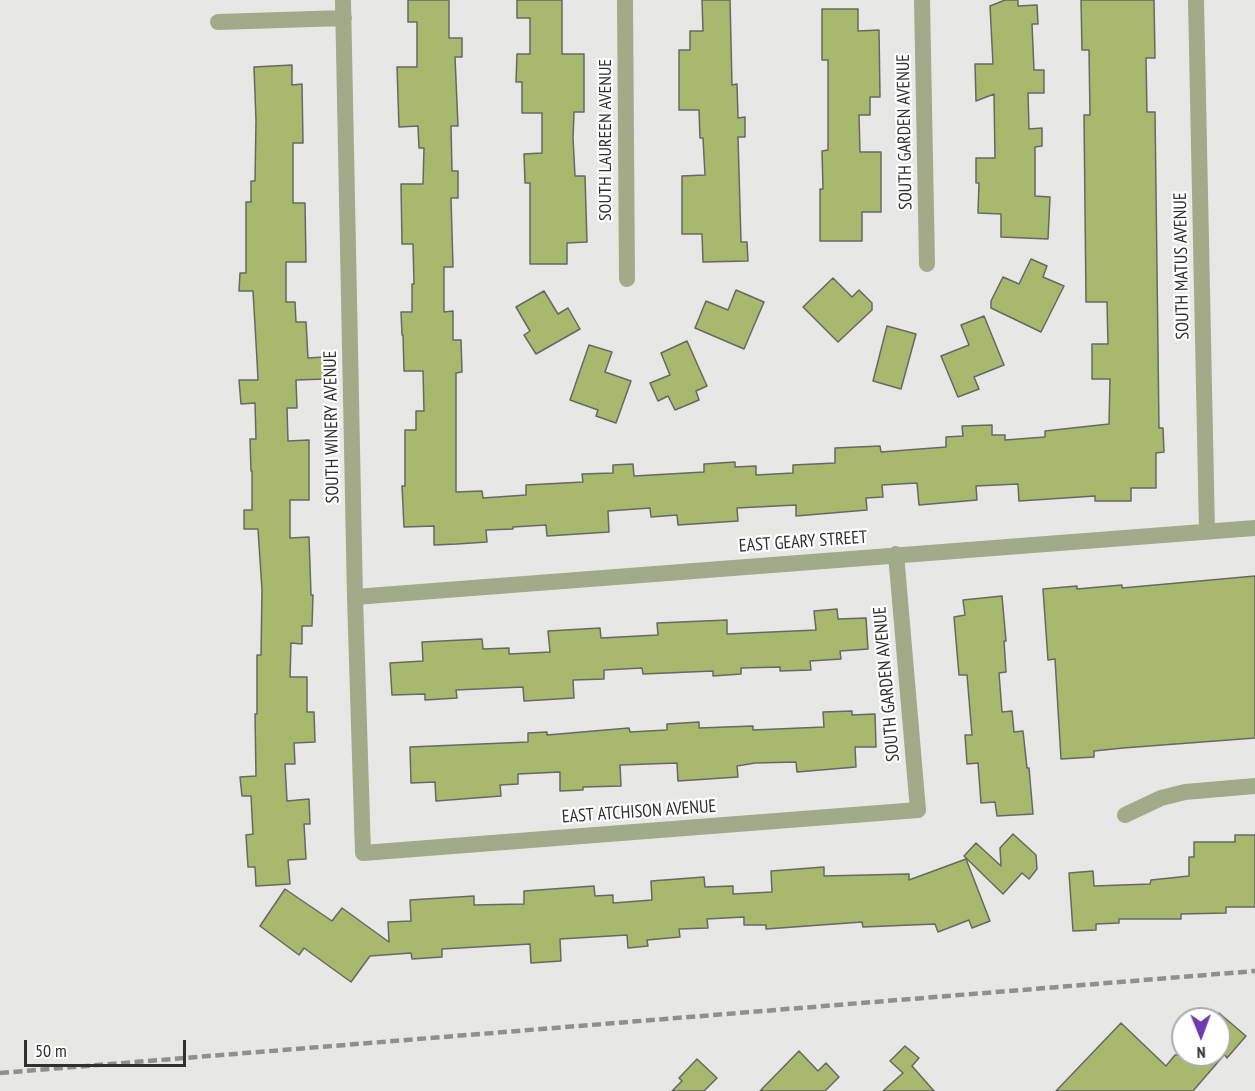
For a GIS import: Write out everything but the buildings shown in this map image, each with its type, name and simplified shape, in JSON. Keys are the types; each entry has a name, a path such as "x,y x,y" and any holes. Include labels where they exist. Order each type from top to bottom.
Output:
{"street":[{"name":"SOUTH WINERY AVENUE","path":"344,0 355,597 363,853"},
{"name":"SOUTH LAUREEN AVENUE","path":"625,0 627,279"},
{"name":"SOUTH GARDEN AVENUE","path":"922,0 927,264"},
{"name":"SOUTH MATUS AVENUE","path":"1197,0 1207,531"},
{"path":"218,22 344,18"},
{"name":"EAST GEARY STREET","path":"355,597 1255,528"},
{"name":"SOUTH GARDEN AVENUE","path":"896,554 918,810"},
{"path":"1125,815 1161,798 1185,792 1255,786"},
{"name":"EAST ATCHISON AVENUE","path":"363,853 918,810"}],"railway":[{"path":"0,1073 1255,971"}]}
